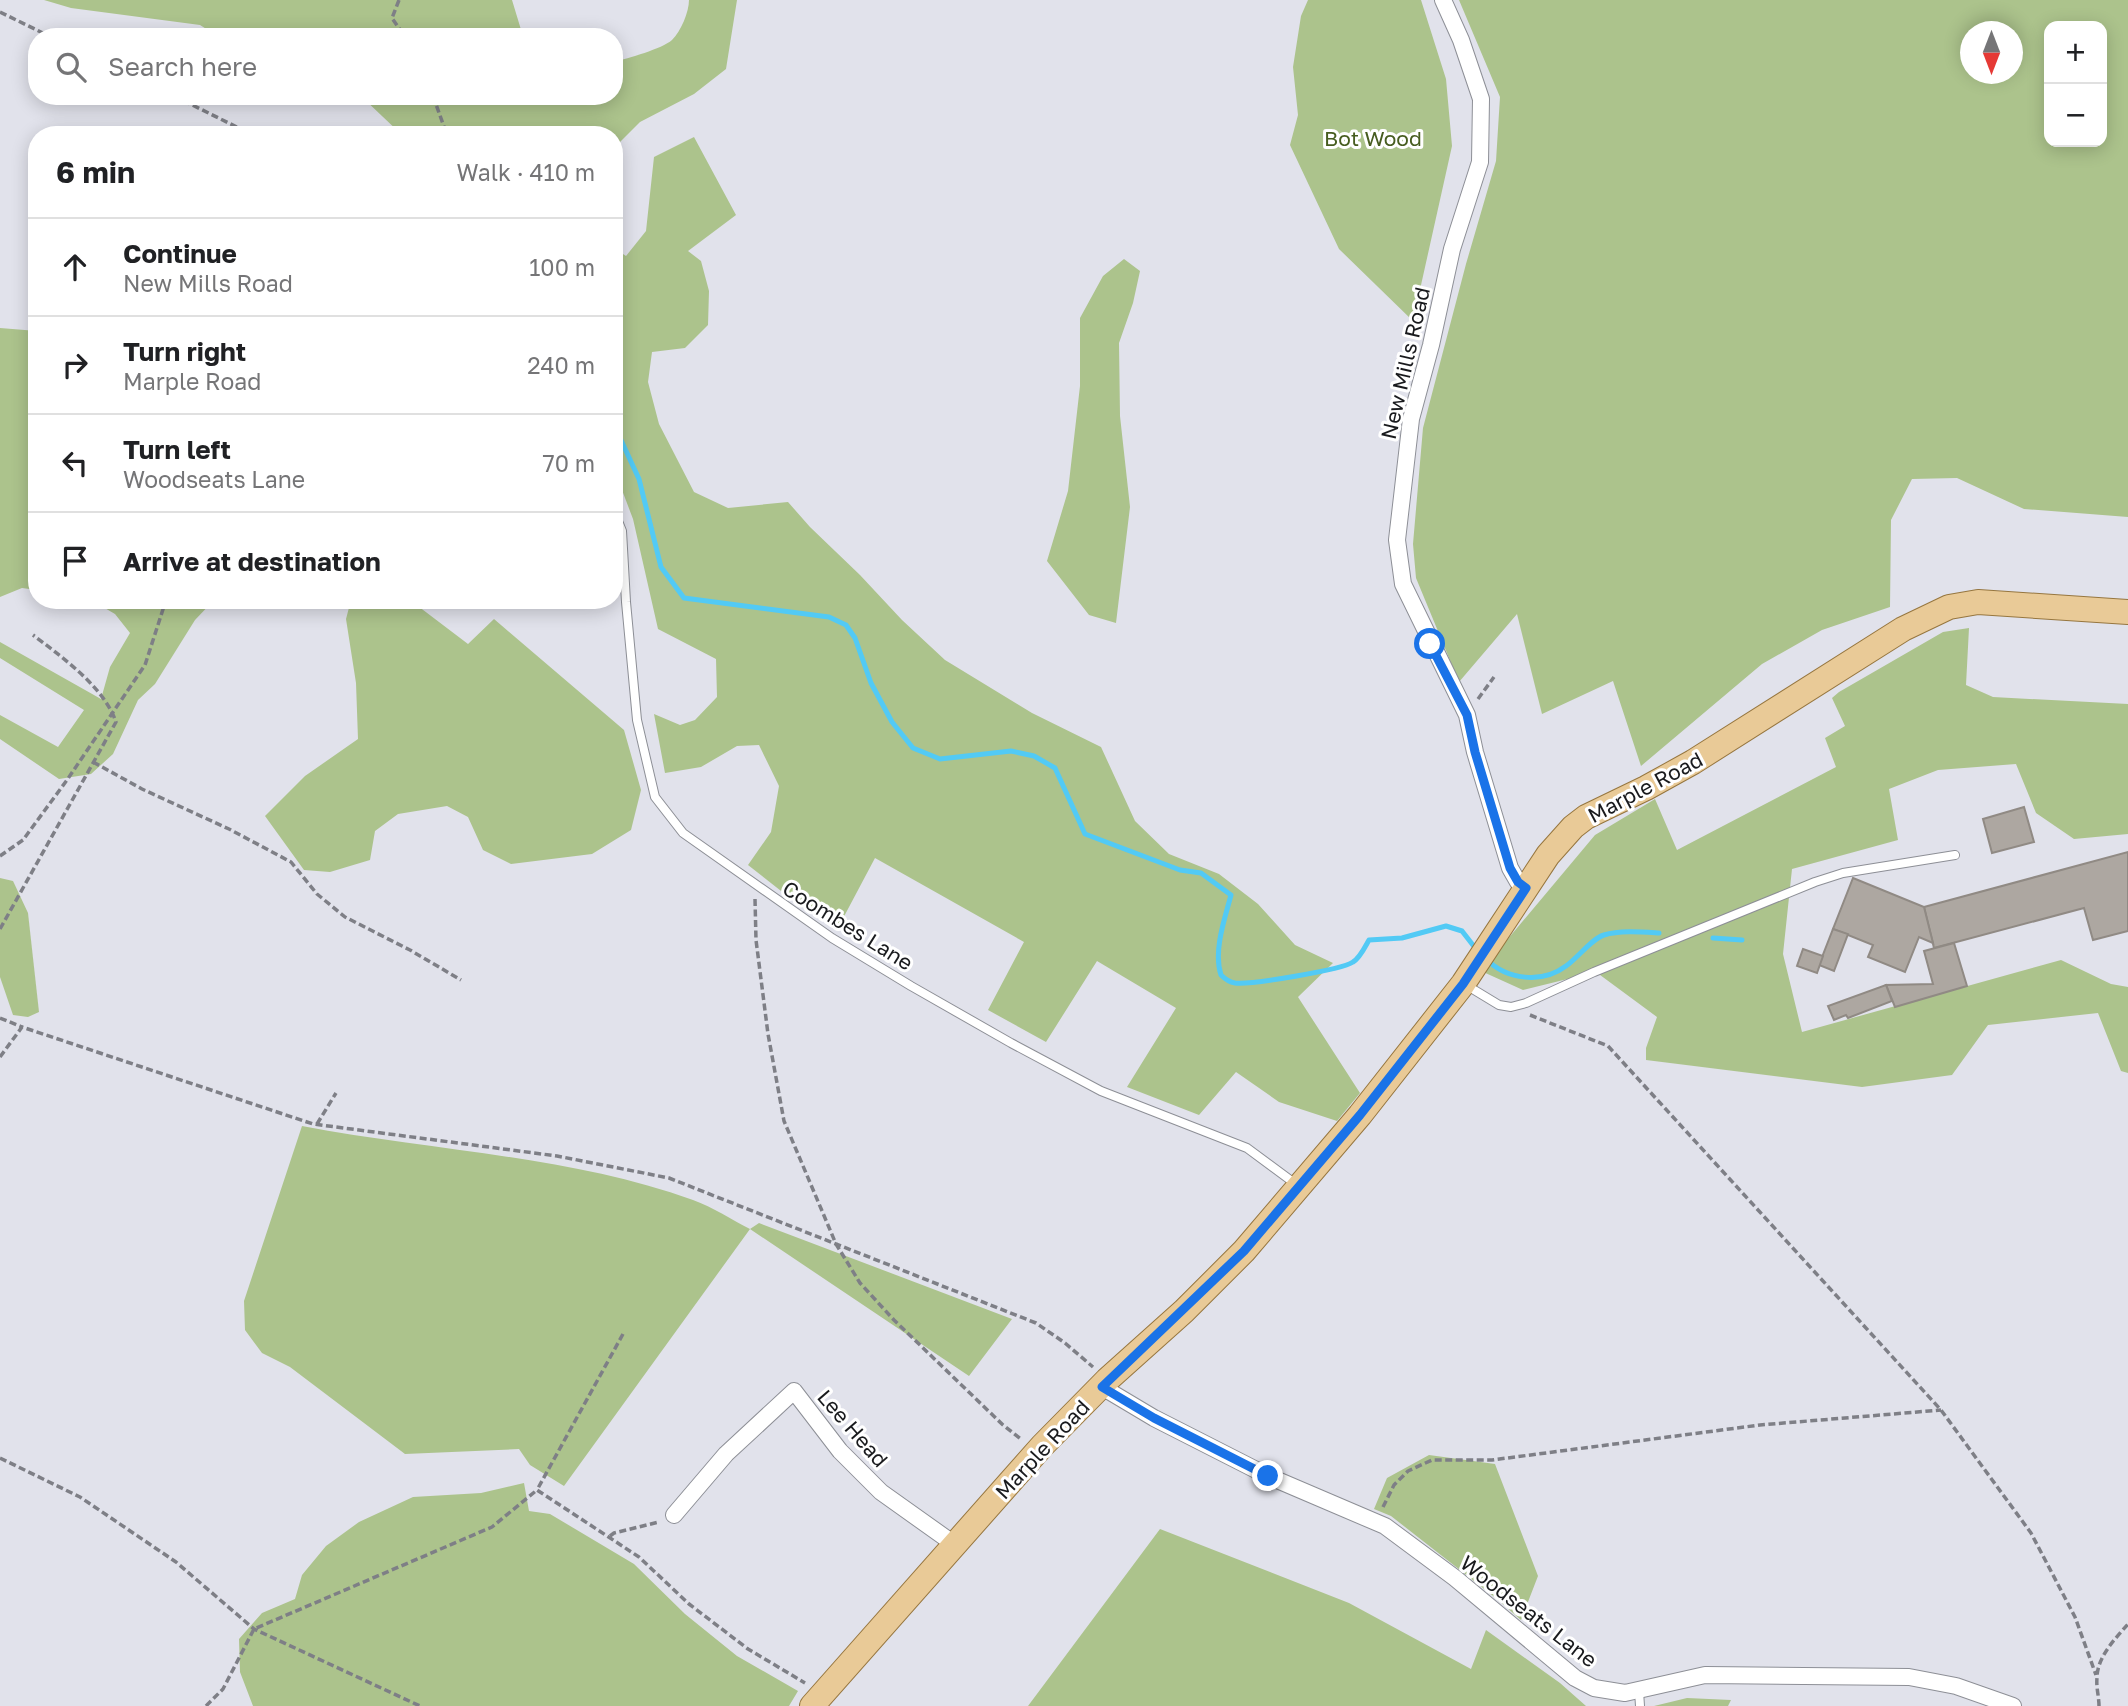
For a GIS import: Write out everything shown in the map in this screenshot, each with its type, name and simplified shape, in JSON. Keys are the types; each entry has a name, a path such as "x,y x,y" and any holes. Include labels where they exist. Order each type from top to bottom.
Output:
{"main road":[{"name":"Marple Road","path":"816,1700 1038,1451 1244,1251 1360,1115 1469,974 1548,855 1573,827 1586,817 1693,762 1903,629 1949,607 1978,602 2128,612"}],"street":[{"name":"New Mills Road","path":"1443,0 1461,40 1481,99 1480,162 1452,249 1432,345 1410,419 1397,540 1403,584 1467,715 1475,752 1510,868 1518,882 1526,888"},
{"name":"Woodseats Lane","path":"1105,1384 1154,1418 1268,1476 1385,1526 1455,1578 1575,1678 1594,1688 1640,1699 1704,1675 1909,1677 1956,1686 2013,1706"},
{"name":"Lee Head","path":"674,1515 726,1454 794,1391 840,1451 881,1492 954,1544"}],"lane":[{"name":"Coombes Lane","path":"623,549 638,720 655,797 683,832 831,938 1011,1043 1101,1091 1247,1148 1299,1187"},
{"path":"1469,974 1499,1005 1511,1007 1537,999 1594,972 1815,882 1852,871 1955,855"}],"path":[{"path":"399,0 392,18 399,28"},
{"path":"0,12 33,28"},
{"path":"192,105 235,126"},
{"path":"436,105 444,126"},
{"path":"0,856 23,840 145,665 163,609"},
{"path":"0,929 116,722 111,706 71,665 33,635"},
{"path":"1467,715 1494,677"},
{"path":"93,762 291,862 317,894 345,917 461,980"},
{"path":"755,885 756,940 768,1034 784,1121 836,1244 860,1283 894,1320 1003,1425 1038,1451"},
{"path":"1511,1007 1608,1046 1941,1410 2031,1534 2076,1617 2096,1675 2099,1706"},
{"path":"0,1018 317,1124 557,1156 669,1178 1036,1323 1065,1343 1105,1384"},
{"path":"0,1057 22,1027"},
{"path":"317,1124 335,1093"},
{"path":"206,1706 223,1689 254,1629 492,1527 537,1490 623,1334"},
{"path":"1375,1522 1394,1485 1408,1471 1432,1460 1492,1460 1760,1425 1941,1410"},
{"path":"0,1458 80,1497 176,1562 254,1629 420,1706"},
{"path":"537,1490 639,1557 689,1604 816,1700"},
{"path":"609,1537 674,1515"},
{"path":"2096,1675 2111,1644 2128,1624"}],"green space":[{"path":"44,0 512,0 520,28 205,28 200,25 71,8"},
{"path":"689,0 737,0 726,69 694,94 640,122 623,139 623,126 393,126 370,105 623,105 623,59 653,50 672,40 688,10"},
{"name":"Bot Wood","path":"1308,0 1421,0 1446,79 1452,146 1413,321 1339,249 1290,145 1298,115 1293,67 1301,16"},
{"path":"1459,0 2128,0 2128,517 2024,509 1957,478 1912,479 1891,520 1890,607 1822,630 1762,664 1641,766 1613,681 1542,714 1517,614 1459,682 1416,578 1413,544 1423,428 1496,161 1500,97"},
{"path":"694,137 736,215 688,251 701,261 709,291 708,325 685,348 652,352 648,382 659,424 694,492 728,508 788,502 902,620 945,660 1032,713 1101,747 1135,821 1169,854 1219,874 1258,904 1295,945 1333,963 1298,997 1360,1093 1337,1121 1279,1102 1236,1072 1199,1115 1127,1087 1176,1008 1097,961 1046,1042 988,1010 1024,942 875,858 840,924 790,898 748,865 771,832 779,786 759,745 737,746 701,767 665,773 654,714 680,725 695,720 717,697 716,659 658,629 633,519 623,493 623,254 626,256 646,231 654,157"},
{"path":"1124,259 1140,271 1133,303 1119,343 1120,416 1130,507 1116,623 1089,615 1047,561 1068,491 1080,386 1080,318 1103,276"},
{"path":"0,328 28,330 28,589 22,588 0,597"},
{"path":"106,609 205,609 195,620 155,684 138,700 113,754 91,774 59,779 0,739 0,715 58,747 84,710 0,658 0,642 101,699 110,667 130,633 115,614"},
{"path":"349,609 422,609 468,644 494,619 624,730 641,790 631,830 592,854 511,864 483,850 468,817 447,806 398,814 375,831 370,860 330,872 304,870 265,816 305,776 358,739 356,683 346,619"},
{"path":"1969,628 1966,685 1993,697 2128,704 2128,834 2074,839 2036,813 2016,764 1938,770 1889,789 1898,840 1792,869 1783,954 1802,1032 2061,960 2111,984 2128,987 2128,1073 2121,1071 2098,1013 1988,1025 1952,1075 1862,1087 1646,1060 1646,1048 1657,1017 1596,972 1523,990 1481,971 1595,835 1655,799 1677,850 1836,767 1825,738 1845,726 1832,698 1943,632"},
{"path":"0,878 13,881 28,913 39,1012 28,1017 13,1015 0,977"},
{"path":"302,1126 548,1163 597,1173 693,1200 750,1229 564,1486 530,1465 519,1449 405,1454 290,1367 262,1353 245,1330 244,1301"},
{"path":"759,1223 1012,1319 969,1376 750,1229"},
{"path":"1429,1455 1495,1464 1538,1576 1521,1620 1391,1516 1374,1509 1387,1478"},
{"path":"524,1483 529,1511 550,1514 634,1564 685,1614 737,1656 798,1691 789,1706 253,1706 240,1672 239,1639 262,1613 295,1599 302,1575 326,1546 359,1522 413,1497 481,1493"},
{"path":"1160,1529 1349,1603 1471,1669 1486,1630 1560,1683 1586,1706 1028,1706"},
{"path":"1687,1698 1731,1700 1728,1706 1654,1706"}],"building":[{"path":"2024,807 2034,842 1992,853 1983,819"},
{"path":"2128,852 2128,931 2093,940 2084,908 1934,948 1924,907"},
{"path":"1853,878 1924,907 1933,943 1919,937 1905,972 1868,957 1873,945 1833,929"},
{"path":"1833,929 1848,934 1834,971 1819,965"},
{"path":"1954,943 1967,986 1895,1007 1886,985 1933,984 1924,951"},
{"path":"1803,949 1823,956 1817,973 1797,966"},
{"path":"1886,985 1892,1001 1848,1018 1846,1015 1834,1020 1828,1006"}],"waterway":[{"path":"623,444 639,479 661,567 684,598 829,617 846,625 855,638 871,683 892,722 913,748 940,759 1011,751 1034,756 1055,768 1085,834 1180,870 1201,873 1231,895 1218,956 1221,975 1227,980 1235,983 1258,982 1332,969 1356,960 1369,940 1402,938 1446,926 1462,931 1476,949"},
{"path":"1486,959 1494,966 1514,975 1536,977 1557,972 1594,940 1604,935 1624,932 1659,933"},
{"path":"1713,938 1742,940"}],"route":[{"path":"1268,1476 1154,1418 1102,1387 1244,1251 1360,1115 1463,984 1526,888 1518,882 1510,868 1475,752 1467,715 1430,644"}]}
